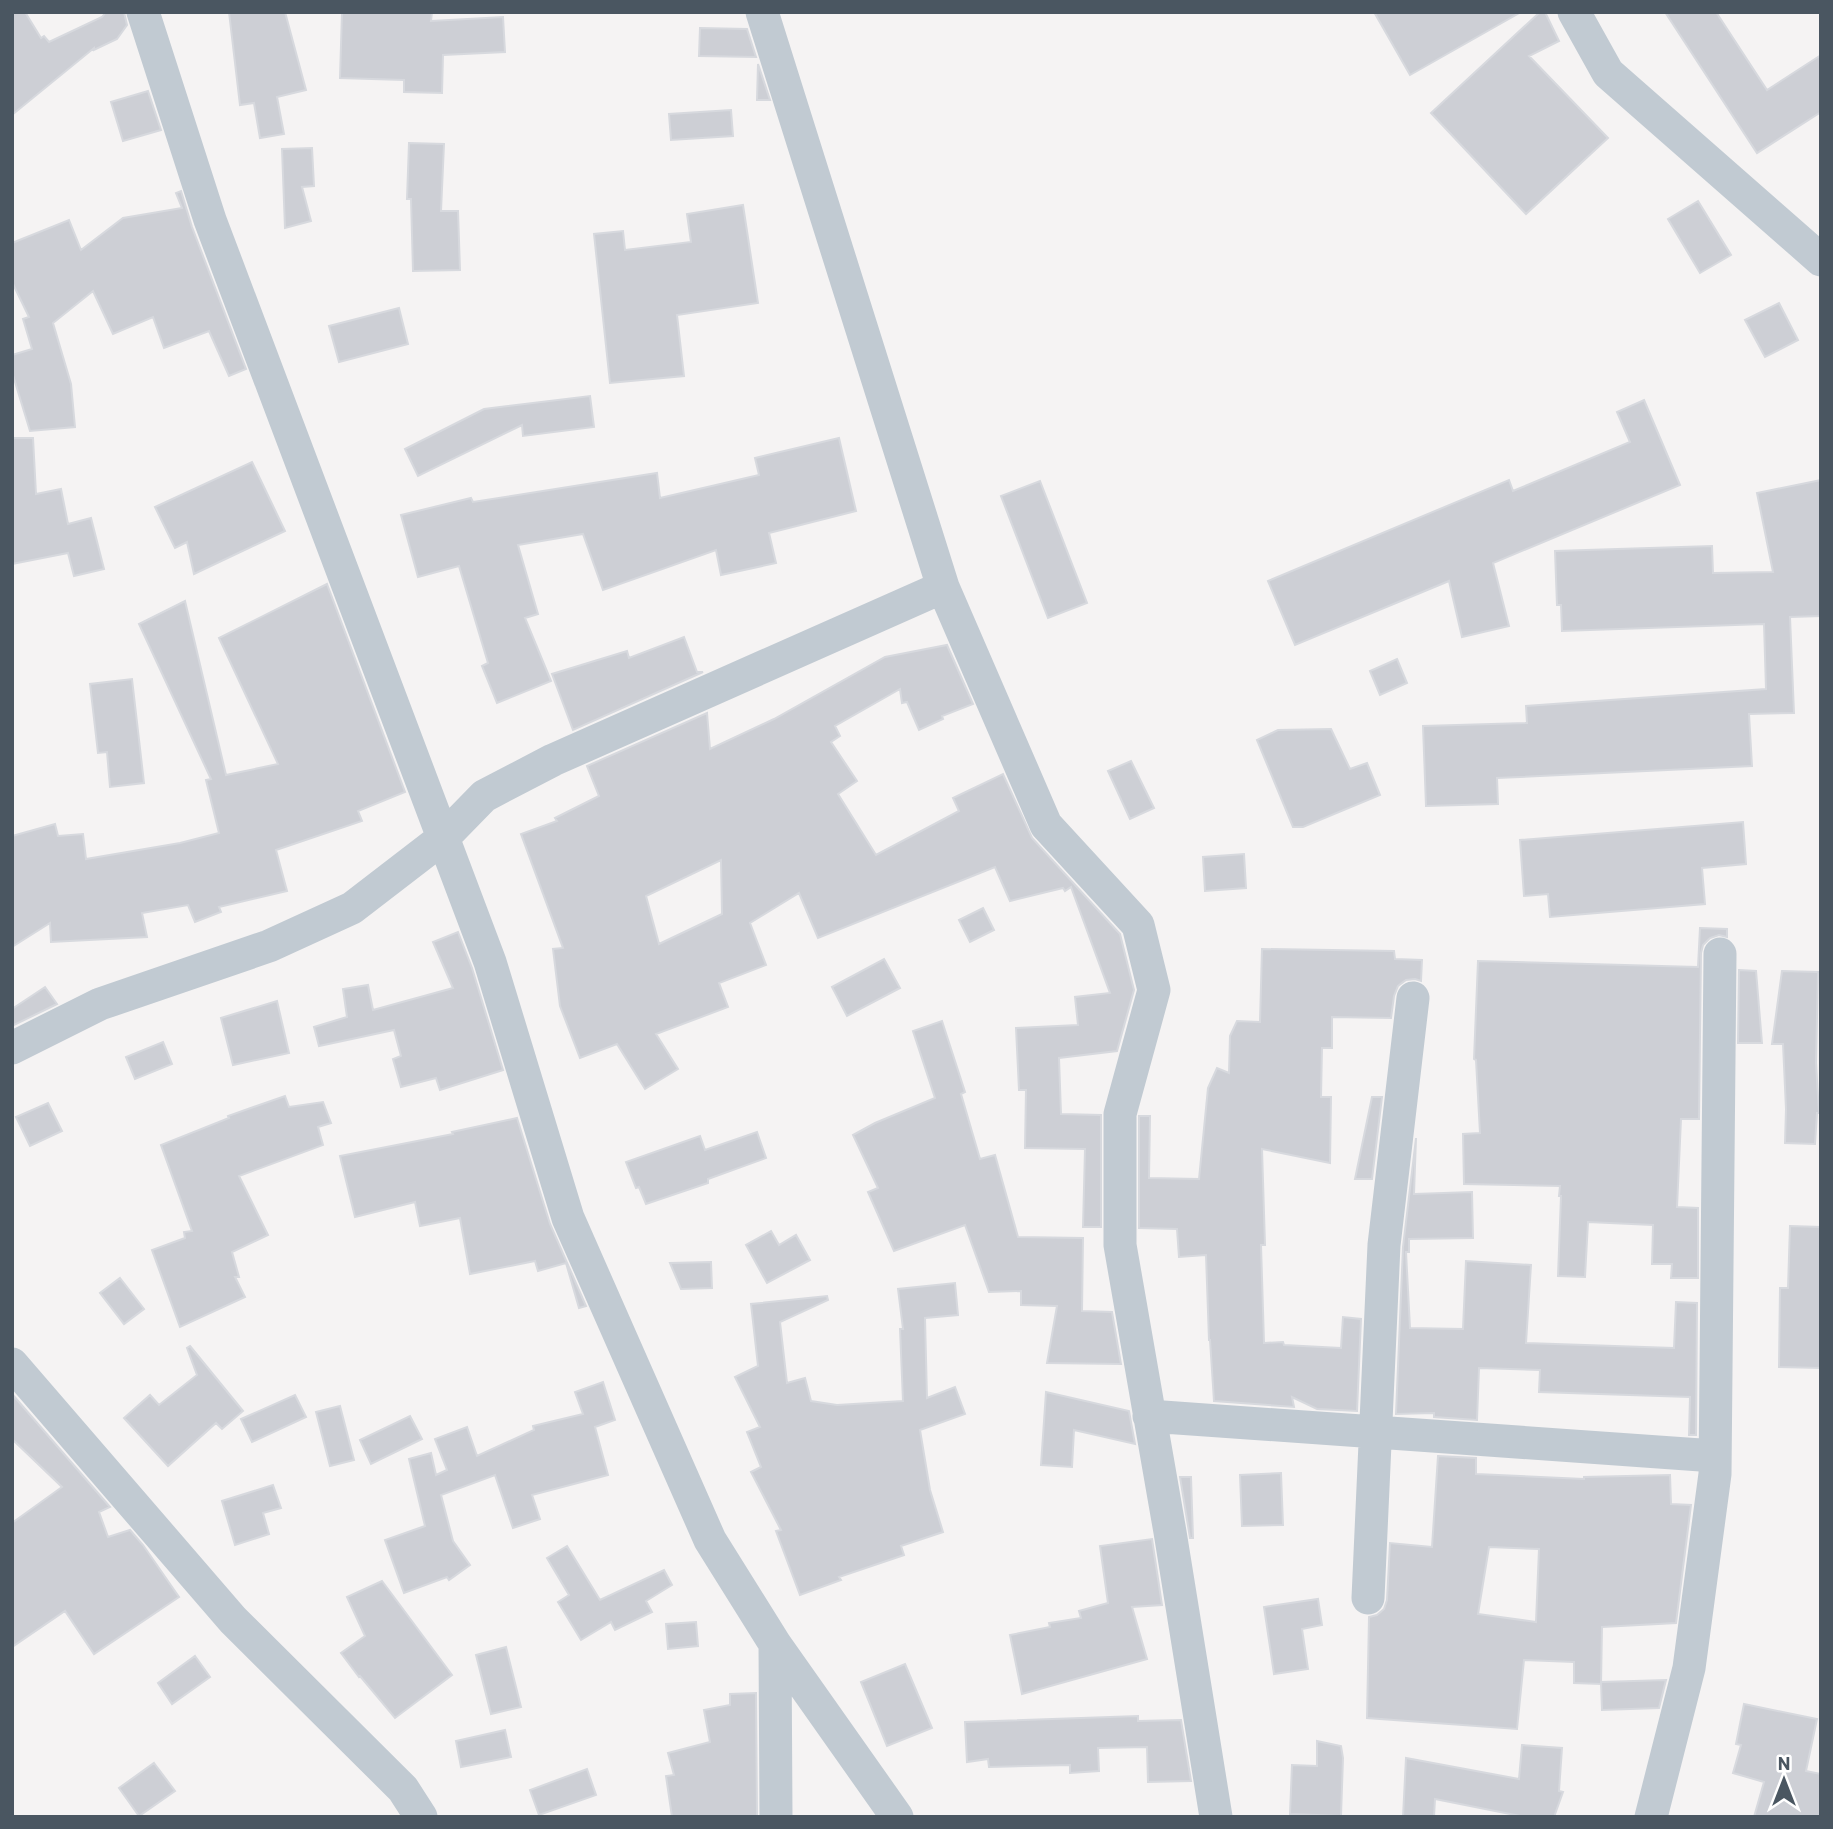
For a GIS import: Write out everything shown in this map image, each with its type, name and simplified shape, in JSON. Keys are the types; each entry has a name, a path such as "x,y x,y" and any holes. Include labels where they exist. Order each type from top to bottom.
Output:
{"street":[{"path":"143,12 210,220 490,962 568,1218 710,1540 775,1644 897,1817"},
{"path":"762,12 943,587 1046,825 1138,925 1154,990 1120,1115 1120,1245 1216,1817"},
{"path":"1574,12 1608,73 1821,260"},
{"path":"12,1048 100,1004 269,946 352,908 443,838 484,796 553,760 943,587"},
{"path":"1651,1817 1689,1668 1715,1474 1720,954"},
{"path":"1368,1598 1384,1245 1413,998"},
{"path":"12,1364 233,1620 402,1789 422,1817"},
{"path":"1149,1416 1716,1457"},
{"path":"775,1644 776,1817"}],"building":[{"path":"12,12 25,12 41,38 44,36 49,42 102,17 106,12 124,12 127,25 117,39 94,48 12,115"},
{"path":"229,12 285,12 306,90 277,97 284,134 260,138 254,103 240,105"},
{"path":"342,12 432,12 431,21 503,17 505,52 443,55 442,93 404,92 404,80 340,78"},
{"path":"1374,12 1521,12 1410,75"},
{"path":"1540,12 1545,12 1559,41 1529,56 1608,138 1526,214 1431,113"},
{"path":"1665,12 1716,12 1767,90 1821,55 1821,112 1757,153"},
{"path":"700,28 747,29 756,57 699,56"},
{"path":"758,64 770,100 757,100"},
{"path":"148,91 161,130 123,141 111,102"},
{"path":"731,110 733,136 671,140 669,114"},
{"path":"409,143 444,144 441,211 458,211 460,270 413,271 411,199 407,199"},
{"path":"312,148 314,186 302,187 311,221 285,228 282,149"},
{"path":"181,191 246,369 229,376 209,331 164,348 153,317 113,334 93,291 53,323 71,384 75,427 30,431 12,372 12,355 32,349 23,319 29,317 12,282 12,243 69,220 81,250 123,218 182,208 176,193"},
{"path":"1698,201 1731,255 1700,273 1668,219"},
{"path":"743,205 758,303 677,315 684,376 610,383 594,234 623,231 625,250 691,242 687,214"},
{"path":"1779,303 1798,340 1765,357 1745,320"},
{"path":"399,308 408,344 339,362 329,326"},
{"path":"590,396 594,427 523,436 522,425 418,476 405,449 484,409"},
{"path":"1644,400 1680,485 1493,563 1509,626 1462,637 1449,581 1295,645 1268,581 1509,480 1513,491 1630,442 1617,412"},
{"path":"12,438 33,438 36,494 61,489 68,524 91,518 104,569 74,576 68,553 12,564"},
{"path":"839,438 856,511 769,533 776,563 721,575 716,550 603,590 583,534 518,545 538,614 525,618 551,681 497,703 482,666 488,663 459,566 418,577 401,515 471,498 473,502 657,473 660,498 759,475 755,458"},
{"path":"252,462 285,531 194,574 187,542 175,548 155,507"},
{"path":"1821,480 1821,616 1790,617 1794,713 1749,714 1752,766 1497,778 1498,804 1426,806 1423,726 1527,723 1526,706 1766,689 1764,624 1562,631 1561,605 1557,605 1555,551 1712,546 1713,573 1773,572 1757,493"},
{"path":"1040,481 1087,603 1048,618 1001,496"},
{"path":"327,584 405,792 358,811 362,821 276,850 287,891 219,907 221,912 195,922 188,905 142,913 147,937 51,942 50,923 12,947 12,836 55,824 58,836 83,834 86,859 180,843 219,833 206,780 211,779 139,624 185,601 226,775 278,764 219,638"},
{"path":"684,637 697,672 703,672 573,730 552,674 627,651 629,658"},
{"path":"947,645 973,704 942,716 943,719 919,730 907,702 902,703 900,689 835,726 840,736 831,742 857,781 838,794 876,855 959,811 953,798 1003,774 1032,838 1120,934 1134,990 1117,1051 1059,1058 1061,1114 1101,1115 1101,1227 1083,1227 1085,1149 1025,1148 1026,1090 1019,1090 1016,1028 1078,1025 1075,997 1110,993 1071,887 1065,891 1063,888 1010,901 995,867 818,938 799,893 750,923 766,965 719,983 728,1007 656,1034 678,1069 645,1089 617,1044 580,1058 560,1006 553,949 563,948 521,834 557,821 555,818 599,796 587,766 707,713 710,749 774,719 885,657","holes":["721,860 722,914 659,944 646,896"]},
{"path":"1397,659 1407,683 1380,695 1370,671"},
{"path":"132,679 144,783 110,787 107,752 98,753 90,684"},
{"path":"1331,729 1350,769 1367,763 1380,795 1303,827 1293,827 1257,740 1278,730"},
{"path":"1131,761 1154,808 1130,819 1108,771"},
{"path":"1743,822 1746,864 1702,868 1705,904 1550,917 1548,894 1524,896 1520,840"},
{"path":"1244,854 1246,888 1205,891 1203,857"},
{"path":"983,908 994,930 970,942 959,920"},
{"path":"1700,928 1727,929 1727,937 1719,935 1710,938 1703,945 1699,1119 1681,1119 1677,1207 1698,1208 1698,1278 1671,1278 1672,1264 1652,1264 1653,1225 1588,1222 1585,1277 1558,1276 1560,1186 1464,1184 1463,1134 1480,1133 1474,1059 1478,961 1698,967"},
{"path":"458,932 472,968 503,1070 440,1090 436,1078 401,1087 393,1059 401,1056 394,1030 319,1046 314,1027 347,1017 343,989 368,985 373,1010 453,988 433,942"},
{"path":"1262,949 1394,951 1395,959 1422,960 1421,981 1406,980 1398,986 1391,1018 1332,1017 1332,1048 1322,1048 1321,1097 1331,1097 1330,1163 1262,1149 1264,1343 1283,1342 1284,1345 1341,1348 1343,1317 1361,1319 1357,1411 1317,1409 1292,1397 1294,1407 1214,1401 1206,1255 1179,1257 1177,1229 1139,1228 1139,1116 1150,1116 1149,1178 1199,1179 1208,1088 1217,1068 1229,1073 1230,1036 1237,1021 1260,1022"},
{"path":"884,959 900,988 847,1016 832,987"},
{"path":"1739,970 1756,971 1762,1043 1738,1043"},
{"path":"1782,971 1818,972 1816,1063 1819,1113 1815,1144 1785,1143 1783,1044 1772,1044"},
{"path":"45,987 57,1004 12,1026 12,1009"},
{"path":"277,1001 289,1053 233,1065 221,1018"},
{"path":"942,1021 965,1092 961,1094 980,1159 995,1155 1018,1237 1083,1238 1082,1311 1112,1312 1121,1364 1047,1363 1057,1306 1021,1305 1021,1291 989,1292 965,1225 894,1251 868,1192 878,1188 853,1135 935,1098 913,1031"},
{"path":"163,1042 172,1064 135,1079 126,1057"},
{"path":"285,1096 289,1107 323,1102 331,1123 318,1127 323,1145 239,1176 268,1235 232,1252 239,1277 235,1277 245,1297 180,1327 152,1250 185,1238 184,1232 192,1231 161,1145 229,1118 228,1116"},
{"path":"1372,1097 1382,1097 1372,1179 1355,1179"},
{"path":"48,1103 62,1131 30,1146 16,1117"},
{"path":"517,1118 550,1224 586,1306 579,1308 566,1263 538,1271 535,1261 470,1274 460,1218 420,1226 415,1202 355,1217 340,1156 453,1134 452,1132"},
{"path":"757,1132 766,1158 708,1179 708,1183 646,1204 639,1187 636,1188 626,1162 700,1136 705,1150"},
{"path":"1416,1138 1414,1194 1472,1192 1473,1238 1409,1239 1409,1252 1406,1252 1410,1328 1463,1329 1466,1261 1531,1265 1526,1343 1674,1348 1676,1302 1697,1303 1696,1435 1689,1435 1690,1397 1539,1392 1540,1370 1479,1368 1477,1420 1434,1417 1434,1413 1396,1414 1403,1247"},
{"path":"1790,1226 1821,1227 1821,1368 1779,1367 1780,1288 1788,1288"},
{"path":"771,1231 779,1245 796,1235 810,1260 767,1283 746,1245"},
{"path":"711,1262 712,1288 681,1289 670,1263"},
{"path":"120,1278 144,1309 124,1324 100,1293"},
{"path":"955,1283 958,1315 925,1318 927,1398 955,1387 965,1414 920,1430 930,1490 943,1532 901,1546 904,1555 839,1577 841,1580 800,1595 776,1531 781,1530 751,1472 761,1467 747,1432 760,1427 735,1377 758,1366 751,1304 827,1296 828,1300 780,1322 787,1383 805,1378 811,1401 837,1405 903,1401 900,1329 903,1329 898,1289"},
{"path":"190,1346 243,1411 222,1429 216,1423 168,1466 124,1418 150,1395 159,1405 197,1375 187,1348"},
{"path":"603,1382 615,1420 595,1427 608,1475 532,1495 540,1519 513,1528 495,1475 441,1495 453,1541 470,1565 449,1580 447,1577 404,1593 385,1540 425,1526 409,1459 431,1453 436,1475 447,1470 435,1439 467,1427 477,1456 534,1430 533,1426 583,1414 575,1392"},
{"path":"1046,1392 1129,1411 1135,1444 1074,1430 1072,1467 1041,1465"},
{"path":"12,1394 110,1507 99,1512 108,1537 130,1530 179,1597 94,1654 65,1611 12,1647 12,1523 62,1487 12,1439"},
{"path":"295,1395 306,1417 252,1442 241,1419"},
{"path":"340,1406 354,1460 330,1466 316,1412"},
{"path":"410,1416 422,1439 371,1464 360,1440"},
{"path":"1438,1456 1476,1458 1476,1474 1584,1479 1670,1475 1671,1504 1691,1505 1676,1623 1602,1627 1601,1684 1574,1683 1574,1662 1524,1660 1517,1729 1367,1718 1369,1617 1384,1609 1387,1600 1390,1543 1432,1547","holes":["1489,1547 1539,1549 1536,1622 1478,1614"]},
{"path":"1281,1473 1283,1525 1242,1526 1240,1475"},
{"path":"1180,1477 1191,1477 1193,1538 1190,1538"},
{"path":"273,1485 281,1508 263,1513 269,1534 235,1545 222,1501"},
{"path":"1152,1539 1162,1605 1132,1607 1147,1659 1022,1694 1010,1635 1050,1627 1049,1623 1081,1618 1079,1611 1108,1603 1100,1546"},
{"path":"567,1546 600,1600 664,1570 672,1585 646,1601 652,1612 615,1630 611,1622 581,1640 558,1602 569,1595 547,1558"},
{"path":"382,1581 452,1675 395,1718 341,1653 365,1636 347,1597"},
{"path":"1318,1599 1322,1625 1302,1629 1308,1669 1274,1674 1264,1607"},
{"path":"696,1622 698,1646 668,1649 666,1624"},
{"path":"506,1647 521,1707 491,1714 476,1655"},
{"path":"195,1656 210,1677 172,1704 158,1683"},
{"path":"905,1664 932,1728 887,1746 861,1682"},
{"path":"1666,1680 1659,1708 1602,1710 1601,1682"},
{"path":"756,1693 757,1817 672,1817 666,1776 674,1775 668,1753 710,1742 704,1710 730,1705 730,1694"},
{"path":"1744,1704 1817,1719 1806,1771 1821,1774 1821,1817 1754,1817 1764,1782 1733,1773 1741,1745 1736,1744"},
{"path":"1138,1716 1138,1721 1181,1720 1191,1781 1148,1782 1147,1747 1098,1748 1099,1771 1070,1773 1070,1765 989,1767 988,1759 967,1762 965,1722"},
{"path":"505,1730 511,1757 461,1767 456,1741"},
{"path":"1317,1741 1341,1746 1341,1816 1290,1814 1292,1765 1317,1766"},
{"path":"1522,1745 1562,1748 1559,1791 1563,1792 1554,1817 1525,1817 1435,1799 1434,1817 1403,1817 1406,1758 1519,1779"},
{"path":"154,1763 175,1791 139,1816 119,1788"},
{"path":"587,1769 596,1795 539,1815 530,1790"}]}
